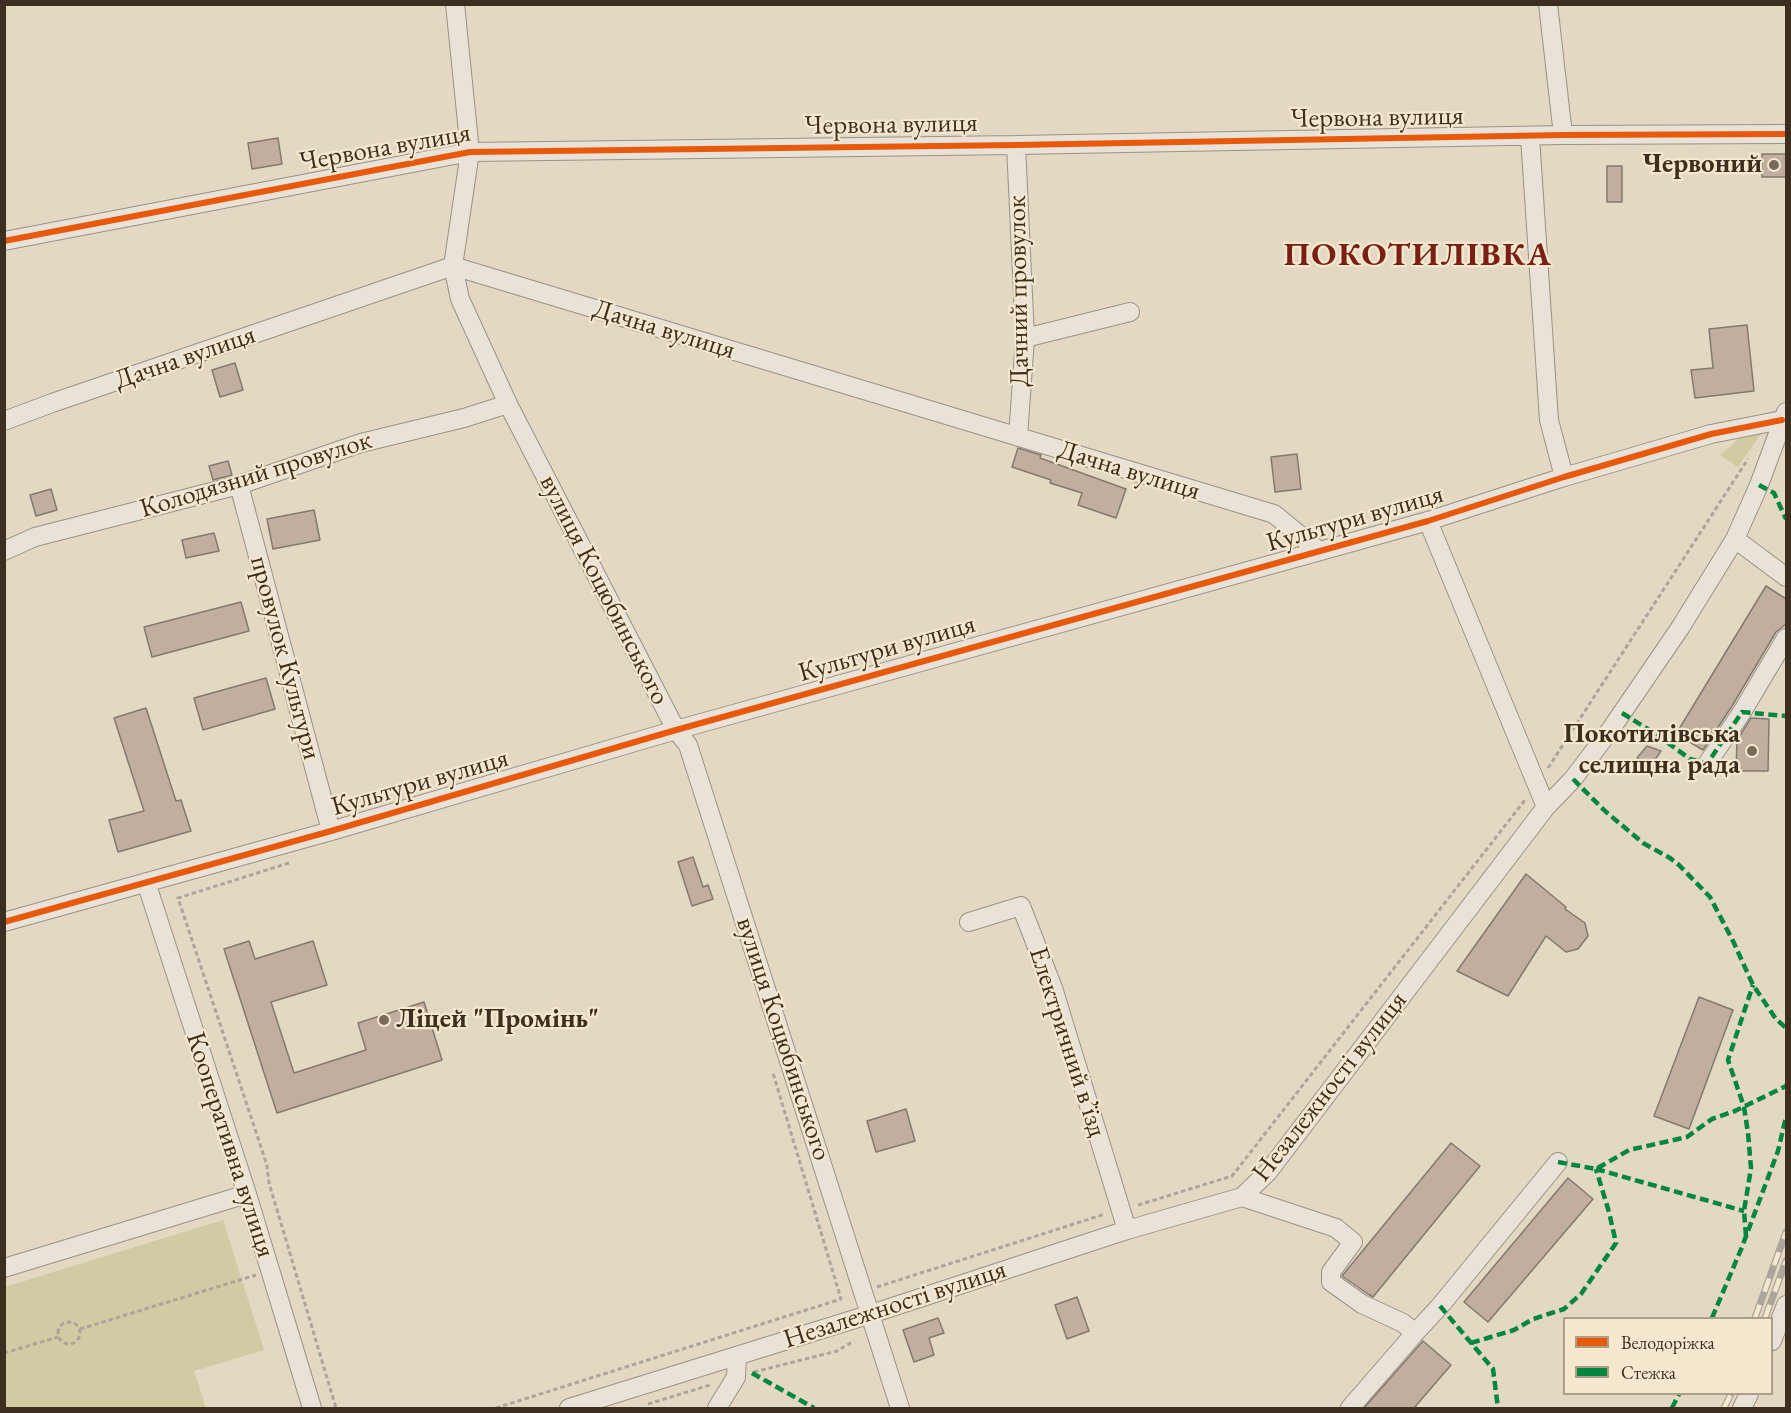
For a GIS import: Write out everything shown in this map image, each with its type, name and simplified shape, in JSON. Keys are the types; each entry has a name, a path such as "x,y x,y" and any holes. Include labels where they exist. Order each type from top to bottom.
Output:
{"street":[{"name":"вулиця Коцюбинського","path":"456,4 470,152 453,266 459,299 508,404 676,730 688,745 900,1408"},
{"path":"1548,4 1563,135"},
{"name":"Червона вулиця","path":"4,241 470,152 1563,135 1786,134"},
{"path":"1530,137 1549,420 1564,477"},
{"name":"Дачний провулок","path":"1016,145 1025,338 1018,437"},
{"name":"Дачна вулиця","path":"4,421 453,266 1274,514 1319,551"},
{"path":"1025,338 1130,312"},
{"name":"Колодязний провулок","path":"4,551 35,537 239,485 361,443 464,418 508,404"},
{"name":"Культури вулиця","path":"4,922 331,831 676,730 1428,521 1564,477 1784,415"},
{"name":"Незалежності вулиця","path":"576,1407 871,1314 1126,1230 1242,1197 1268,1172 1546,807 1573,779 1611,729 1680,628 1735,538 1759,485 1784,415"},
{"name":"провулок Культури","path":"239,485 331,831"},
{"path":"1428,521 1546,807"},
{"path":"1735,538 1786,578"},
{"path":"1707,764 1742,712 1786,638"},
{"name":"Кооперативна вулиця","path":"146,882 248,1194 312,1408"},
{"name":"Електричний в’їзд","path":"969,922 1021,906 1053,988 1126,1230"},
{"path":"1350,1408 1440,1306 1558,1162"},
{"path":"4,1268 248,1194"},
{"path":"1242,1197 1336,1228 1353,1242 1331,1272 1331,1282 1362,1304 1403,1323 1414,1333"},
{"path":"1773,1338 1786,1305"},
{"path":"717,1408 736,1377 737,1356"}],"path":[{"path":"864,1291 1232,1176 1537,785 1753,452"},
{"path":"293,861 178,898 267,1166 269,1183 336,1408"},
{"path":"496,1408 842,1299 772,1070"},
{"path":"80,1329 270,1270"},
{"path":"65,1322 75,1323 80,1329 80,1337 71,1344 64,1343 58,1337 59,1327 65,1322"},
{"path":"4,1353 58,1337"}],"shaded area":[{"path":"1761,434 1738,467 1720,455 1741,437"},
{"path":"223,1220 264,1350 194,1371 206,1408 5,1408 5,1287"}],"building":[{"path":"278,138 282,164 252,169 248,143"},
{"name":"Червоний","path":"1762,154 1786,154 1786,177 1762,177"},
{"path":"1607,166 1622,166 1622,202 1607,202"},
{"path":"1747,325 1754,391 1695,398 1691,370 1713,368 1709,329"},
{"path":"235,363 243,390 220,397 212,370"},
{"path":"1018,448 1126,489 1116,518 1078,505 1082,493 1012,467"},
{"path":"1297,454 1301,489 1275,492 1271,457"},
{"path":"228,461 232,475 213,480 209,466"},
{"path":"51,489 57,510 36,516 30,495"},
{"path":"314,510 320,540 273,549 267,519"},
{"path":"214,533 219,551 186,558 182,540"},
{"path":"1766,586 1786,599 1786,624 1776,632 1703,750 1676,734"},
{"path":"241,602 249,631 152,657 144,627"},
{"path":"266,678 275,709 203,730 194,698"},
{"path":"146,708 176,801 181,800 191,831 118,852 109,820 144,811 114,718"},
{"name":"Покотилівська селищна рада","path":"1751,718 1769,719 1768,771 1736,771 1737,740"},
{"path":"1647,746 1661,751 1650,767 1637,758"},
{"path":"693,857 703,887 708,885 713,899 692,906 678,862"},
{"path":"1526,874 1566,907 1565,909 1585,923 1588,936 1578,949 1566,952 1546,936 1508,996 1457,971"},
{"path":"249,941 255,959 313,941 327,985 271,1002 294,1073 366,1050 358,1023 424,1002 442,1060 277,1113 224,949"},
{"path":"1699,997 1733,1010 1689,1129 1654,1116"},
{"path":"906,1109 915,1141 876,1152 867,1121"},
{"path":"1451,1143 1480,1166 1373,1297 1342,1276"},
{"path":"1568,1178 1593,1199 1488,1322 1464,1302"},
{"path":"1077,1297 1089,1331 1067,1339 1055,1305"},
{"path":"938,1318 944,1333 929,1338 934,1355 914,1362 903,1330"},
{"path":"1423,1341 1451,1365 1414,1408 1364,1408"}],"railway":[{"path":"1755,1317 1786,1232"},
{"path":"1765,1317 1786,1261"},
{"path":"1724,1408 1730,1395"}],"marked path":[{"path":"1759,485 1774,493 1786,519"},
{"path":"1622,713 1690,759 1707,764 1742,712 1786,716"},
{"path":"1573,779 1605,811 1643,843 1679,865 1710,897 1753,985 1776,1019 1786,1028"},
{"path":"1746,1236 1744,1211 1751,1168 1748,1133 1744,1107 1728,1060 1753,985"},
{"path":"1558,1162 1596,1169 1629,1150 1687,1137 1712,1119 1735,1111 1786,1086"},
{"path":"1712,1317 1778,1151 1786,1117"},
{"path":"1596,1169 1744,1211"},
{"path":"1471,1343 1514,1330 1533,1319 1564,1309 1581,1294 1616,1243 1596,1169"},
{"path":"1440,1306 1493,1369 1498,1408"},
{"path":"752,1373 814,1408"},
{"path":"1672,1408 1678,1395"}],"cycle path":[{"path":"4,241 470,152 1563,135 1786,134"},
{"path":"4,922 331,831 676,730 1428,521 1564,477 1711,434 1782,420"}],"place":[{"name":"Червоний","path":"1774,165"},
{"name":"Покотилівська селищна рада","path":"1752,751"},
{"name":"Ліцей \"Промінь\"","path":"384,1020"}],"district":[{"name":"ПОКОТИЛІВКА","path":"1418,256"}]}
